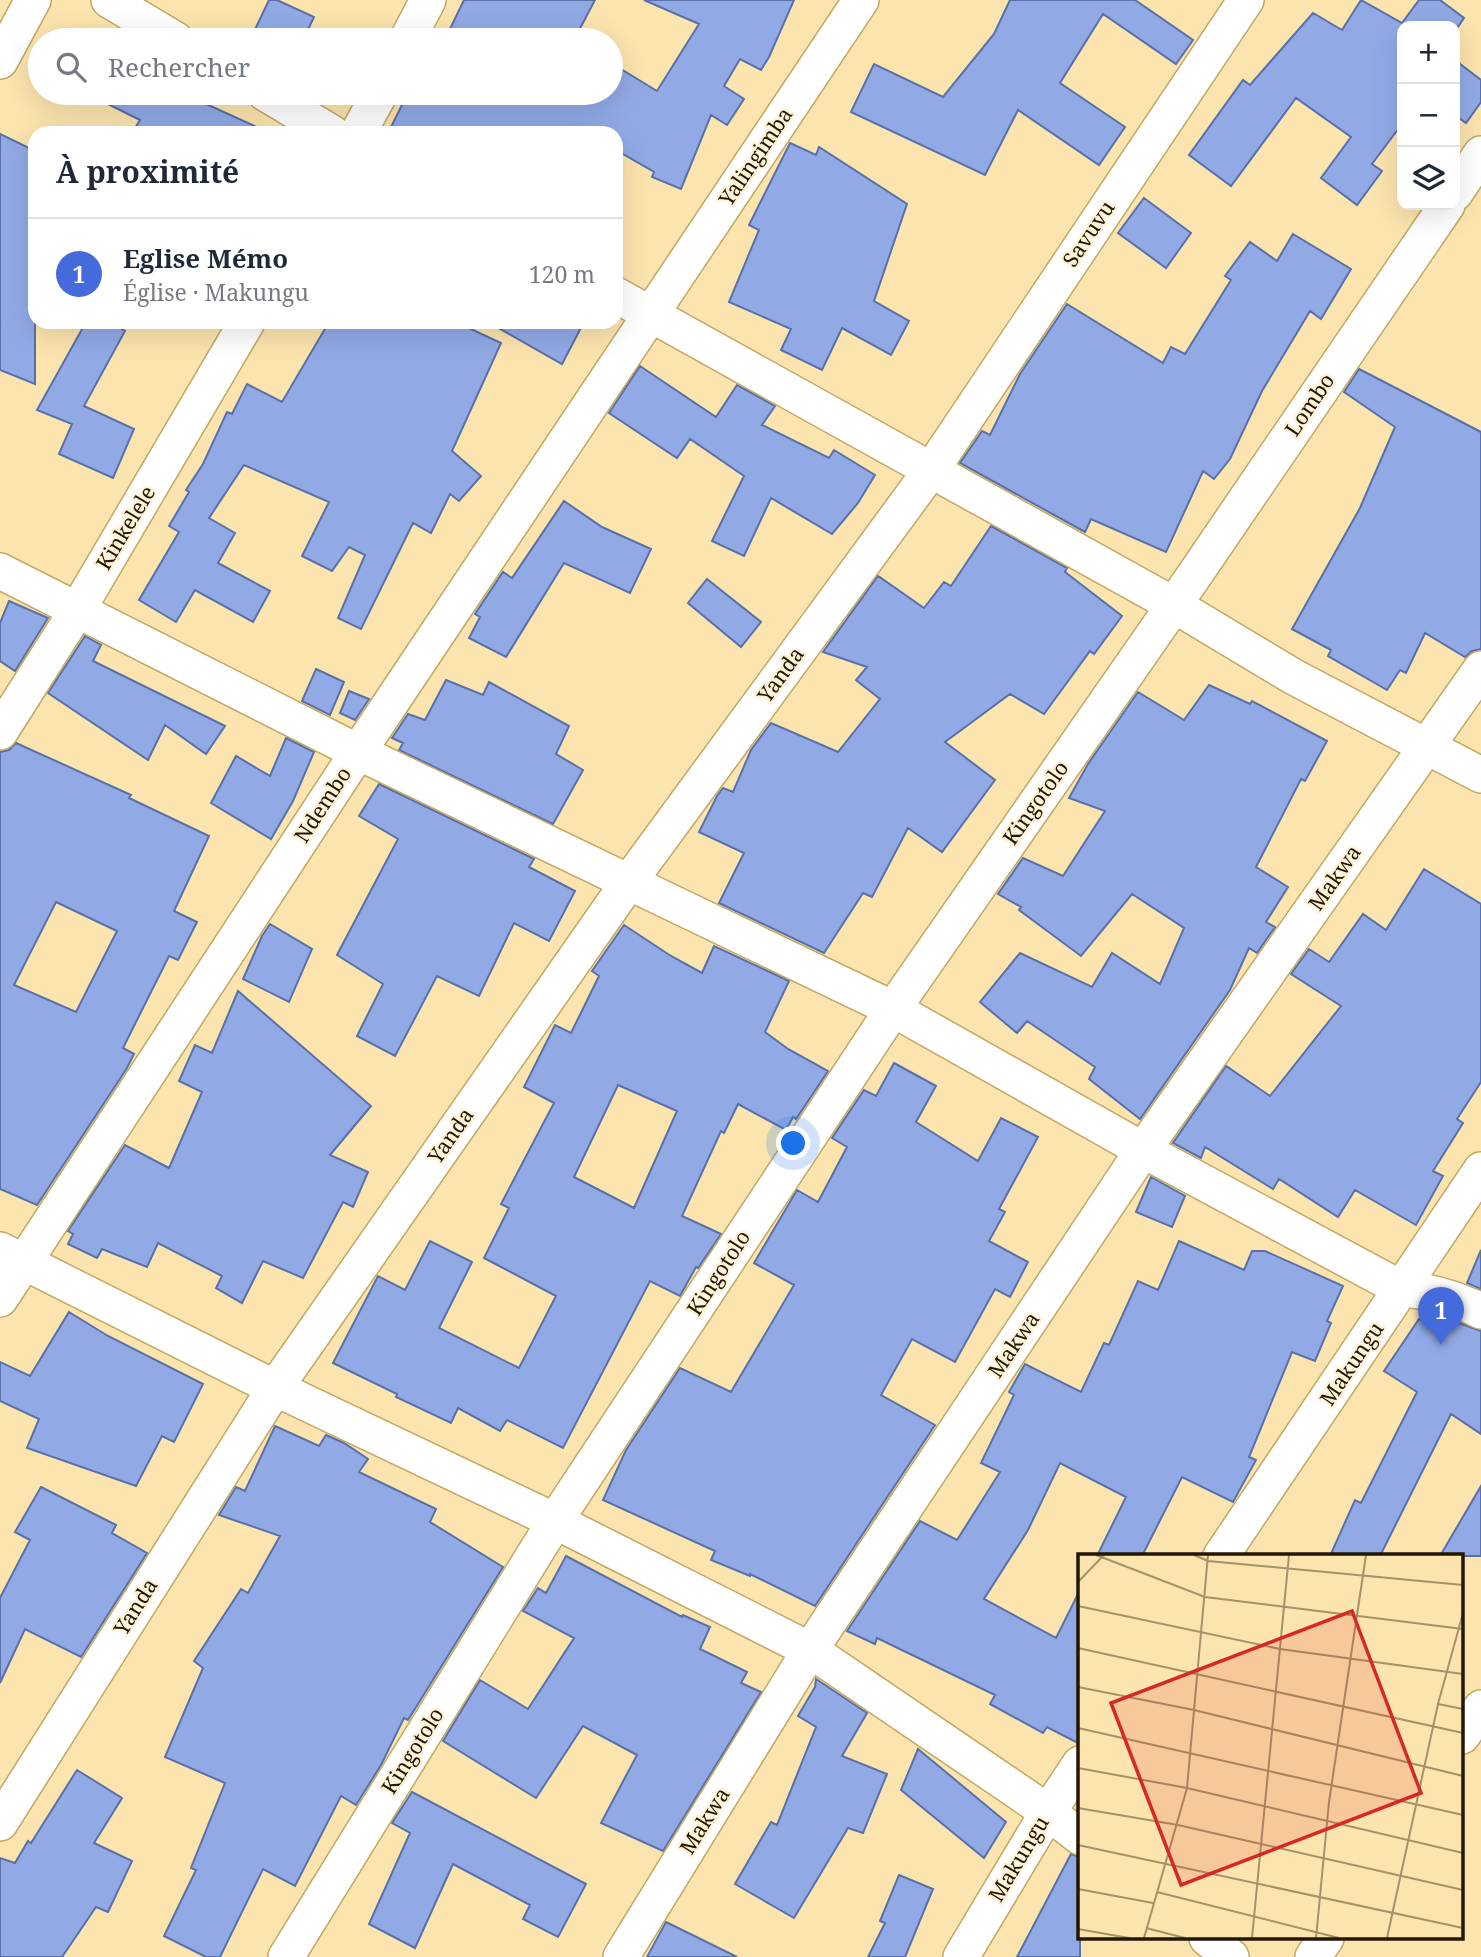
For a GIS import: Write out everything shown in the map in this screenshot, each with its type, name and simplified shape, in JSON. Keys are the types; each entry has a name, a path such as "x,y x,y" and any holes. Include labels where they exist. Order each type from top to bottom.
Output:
{"street":[{"path":"0,61 33,0"},
{"path":"109,0 156,28"},
{"path":"414,28 429,0"},
{"name":"Yalingimba","path":"651,314 861,0"},
{"name":"Savuvu","path":"932,469 1246,0"},
{"path":"285,105 320,126"},
{"path":"362,126 373,105"},
{"path":"1460,186 1481,154"},
{"name":"Lombo","path":"1174,605 1444,210"},
{"path":"623,299 1174,605 1294,677 1481,775"},
{"name":"Ndembo","path":"0,1299 11,1255 358,752 651,314"},
{"name":"Kinkelele","path":"0,732 78,609 243,329"},
{"name":"Yanda","path":"0,1823 275,1388 628,883 932,469"},
{"path":"0,571 358,752 893,1009 1143,1150 1402,1289 1430,1291 1481,1311"},
{"name":"Kingotolo","path":"286,1957 555,1521 893,1009 1174,605"},
{"name":"Makwa","path":"621,1957 810,1650 1143,1150 1481,669"},
{"name":"Makungu","path":"1222,1554 1481,1170"},
{"path":"11,1255 275,1388 555,1521 810,1650 1048,1812 1078,1836"},
{"path":"1464,1733 1481,1708"},
{"name":"Makungu","path":"961,1957 1078,1766"},
{"path":"1210,1940 1231,1957"},
{"path":"1313,1957 1325,1940"}],"building":[{"path":"269,0 277,0 314,17 309,28 256,28"},
{"path":"464,0 595,0 580,28 450,28"},
{"path":"644,0 794,0 761,70 740,59 724,86 744,99 727,125 711,115 681,189 652,177 654,172 623,154 623,126 392,126 402,105 623,105 623,70 657,91 699,24"},
{"path":"1010,0 1135,0 1193,40 1176,64 1103,14 1060,83 1125,127 1099,165 1018,110 985,175 851,112 874,64 943,97 994,34"},
{"path":"1361,0 1398,21 1397,131 1372,164 1382,171 1357,205 1321,178 1351,137 1296,98 1231,186 1189,155 1243,80 1250,85 1313,13 1342,30"},
{"path":"1419,0 1440,0 1464,18 1460,24 1460,21 1403,21"},
{"path":"1460,64 1481,80 1481,102 1466,123 1460,119"},
{"path":"110,105 208,105 255,126 136,126 140,120"},
{"path":"0,134 28,148 28,329 35,329 35,384 0,370"},
{"path":"790,143 816,155 819,147 907,204 874,301 909,321 891,355 842,328 822,370 781,350 791,329 729,302 759,230 749,225"},
{"path":"1144,198 1191,233 1166,268 1118,233"},
{"path":"1293,234 1351,269 1321,319 1310,311 1262,391 1230,459 1214,479 1203,471 1166,552 1091,519 1085,532 960,463 982,431 990,435 1020,374 1067,304 1163,363 1171,347 1185,354 1231,280 1225,276 1250,242 1277,261"},
{"path":"82,329 125,331 84,406 134,429 113,478 59,454 72,424 37,410"},
{"path":"325,329 471,329 501,343 452,451 481,476 459,501 450,494 431,533 413,523 361,629 338,618 365,555 349,547 332,571 302,556 329,502 244,465 209,518 235,533 218,563 270,591 253,622 195,590 176,622 139,600 179,532 169,526 189,492 186,490 203,464 227,412 232,414 247,384 282,402"},
{"path":"500,329 580,329 562,364"},
{"path":"640,366 716,417 737,385 775,406 762,425 829,458 834,450 875,475 858,503 832,534 771,498 744,556 712,541 744,476 690,439 677,458 609,413"},
{"path":"1359,369 1481,432 1481,649 1472,651 1465,657 1425,633 1406,673 1400,670 1387,690 1328,656 1331,650 1292,629 1360,508 1395,427 1344,392"},
{"path":"564,501 602,527 651,549 630,593 564,563 506,657 469,638 480,617 475,614 503,572 512,578"},
{"path":"991,526 1067,568 1065,572 1122,616 1094,654 1090,651 1044,714 1010,694 945,742 995,780 942,852 908,828 872,897 863,893 824,953 719,903 744,853 699,832 717,796 723,788 733,792 751,750 771,723 838,752 880,699 856,680 867,667 823,652 878,576 924,608 944,582 951,586"},
{"path":"707,579 761,622 741,647 688,603"},
{"path":"9,601 48,618 15,671 0,661 0,623"},
{"path":"85,636 101,645 93,661 225,726 206,754 165,725 148,760 48,693"},
{"path":"316,669 344,682 330,715 302,701"},
{"path":"446,680 483,695 489,682 569,726 556,754 583,770 553,824 399,750 403,743 392,738 408,714 425,720"},
{"path":"1209,685 1250,704 1252,701 1327,741 1305,781 1301,779 1256,867 1288,887 1266,922 1275,927 1257,953 1249,948 1230,990 1140,1119 1089,1079 1095,1067 1027,1021 1017,1033 980,1002 1020,953 1092,987 1112,953 1160,984 1184,928 1132,894 1081,956 1019,910 1021,907 998,894 1023,858 1063,876 1105,811 1069,798 1088,764 1138,692 1184,720"},
{"path":"349,691 369,699 355,720 340,713"},
{"path":"286,738 314,752 293,801 271,839 211,803 236,756 270,776"},
{"path":"16,743 131,795 129,798 209,836 174,911 197,922 178,960 169,956 123,1048 134,1054 127,1068 37,1205 0,1189 0,752 9,750","holes":["56,902 117,931 76,1012 14,985"]},
{"path":"379,784 534,859 529,867 575,891 549,941 514,923 479,996 437,976 395,1056 357,1036 383,984 337,955 398,839 359,816"},
{"path":"1424,869 1481,904 1481,1082 1457,1119 1463,1123 1433,1171 1443,1176 1416,1225 1355,1190 1338,1217 1279,1179 1273,1189 1205,1147 1201,1158 1173,1143 1226,1066 1270,1096 1341,1006 1291,974 1309,949 1329,962 1363,914 1386,930"},
{"path":"270,924 312,949 289,1002 243,979"},
{"path":"624,925 702,973 714,946 789,981 765,1032 788,1049 828,1071 786,1130 738,1104 724,1133 721,1131 682,1216 721,1234 698,1268 696,1267 680,1296 650,1281 563,1448 507,1420 500,1431 458,1408 451,1423 333,1363 378,1276 405,1290 430,1241 472,1262 439,1328 519,1368 556,1296 484,1258 509,1208 501,1204 554,1103 524,1087 555,1025 571,1033 599,976 592,971","holes":["618,1085 677,1111 634,1208 574,1177"]},
{"path":"238,991 371,1106 330,1155 368,1172 353,1207 343,1202 303,1278 263,1261 242,1303 216,1288 222,1276 158,1243 147,1267 102,1249 97,1258 68,1244 73,1234 68,1231 125,1145 169,1168 202,1092 179,1081 195,1045 212,1053"},
{"path":"894,1063 936,1086 916,1122 978,1161 1001,1118 1038,1137 999,1209 1005,1212 989,1241 1028,1262 1010,1297 995,1289 955,1362 912,1339 881,1395 935,1425 815,1606 750,1574 711,1560 715,1551 603,1500 626,1450 680,1368 731,1392 794,1285 754,1263 797,1190 818,1202 847,1147 832,1138 864,1090 876,1096"},
{"path":"1151,1177 1185,1196 1172,1227 1136,1212"},
{"path":"1179,1241 1244,1270 1252,1251 1265,1251 1343,1286 1327,1321 1331,1323 1315,1361 1292,1352 1249,1457 1256,1460 1233,1502 1182,1477 1143,1554 1098,1554 1126,1497 1060,1463 1028,1530 984,1599 1056,1638 1078,1594 1078,1743 1047,1727 1043,1733 990,1704 995,1695 877,1638 875,1644 847,1631 920,1521 957,1540 1000,1472 981,1463 1014,1395 1009,1392 1025,1364 1081,1392 1104,1343 1109,1345 1138,1281 1158,1290"},
{"path":"1481,1250 1481,1289 1467,1283"},
{"path":"69,1312 108,1336 203,1384 174,1442 162,1436 136,1486 27,1448 39,1419 0,1401 0,1362 30,1376"},
{"path":"1419,1319 1442,1329 1448,1319 1481,1331 1481,1434 1451,1414 1381,1554 1331,1554 1355,1500 1361,1503 1417,1392 1384,1371"},
{"path":"275,1426 319,1446 326,1435 344,1443 368,1459 359,1472 436,1509 430,1522 503,1567 408,1720 404,1718 381,1765 356,1805 341,1796 295,1886 263,1869 220,1957 206,1957 164,1936 196,1870 191,1868 225,1783 165,1757 203,1668 194,1661 241,1589 248,1593 280,1536 219,1515 236,1487 245,1491"},
{"path":"1481,1486 1481,1556 1441,1554"},
{"path":"41,1487 116,1525 112,1533 147,1553 81,1657 25,1629 0,1683 0,1598 30,1540 15,1532"},
{"path":"566,1556 682,1617 683,1615 710,1627 700,1649 747,1672 741,1683 761,1692 663,1851 601,1823 637,1755 583,1726 536,1798 443,1741 480,1680 528,1709 574,1638 523,1611 538,1588 546,1593"},
{"path":"816,1679 867,1713 842,1756 887,1774 863,1833 848,1828 794,1918 735,1884 771,1822 777,1825 816,1727 798,1716 815,1687"},
{"path":"918,1749 1006,1822 984,1858 901,1790"},
{"path":"77,1770 122,1798 94,1843 132,1861 108,1912 96,1907 62,1957 0,1957 0,1858 15,1863 28,1841 31,1843"},
{"path":"412,1792 586,1884 558,1937 523,1919 530,1905 453,1864 415,1948 369,1924 410,1833 392,1823"},
{"path":"1071,1854 1078,1856 1080,1957 1017,1957"},
{"path":"899,1875 933,1889 905,1957 868,1957 885,1923 880,1921"},
{"path":"666,1922 737,1957 647,1957"}],"place":[{"name":"Eglise Mémo","path":"1441,1345"}]}
